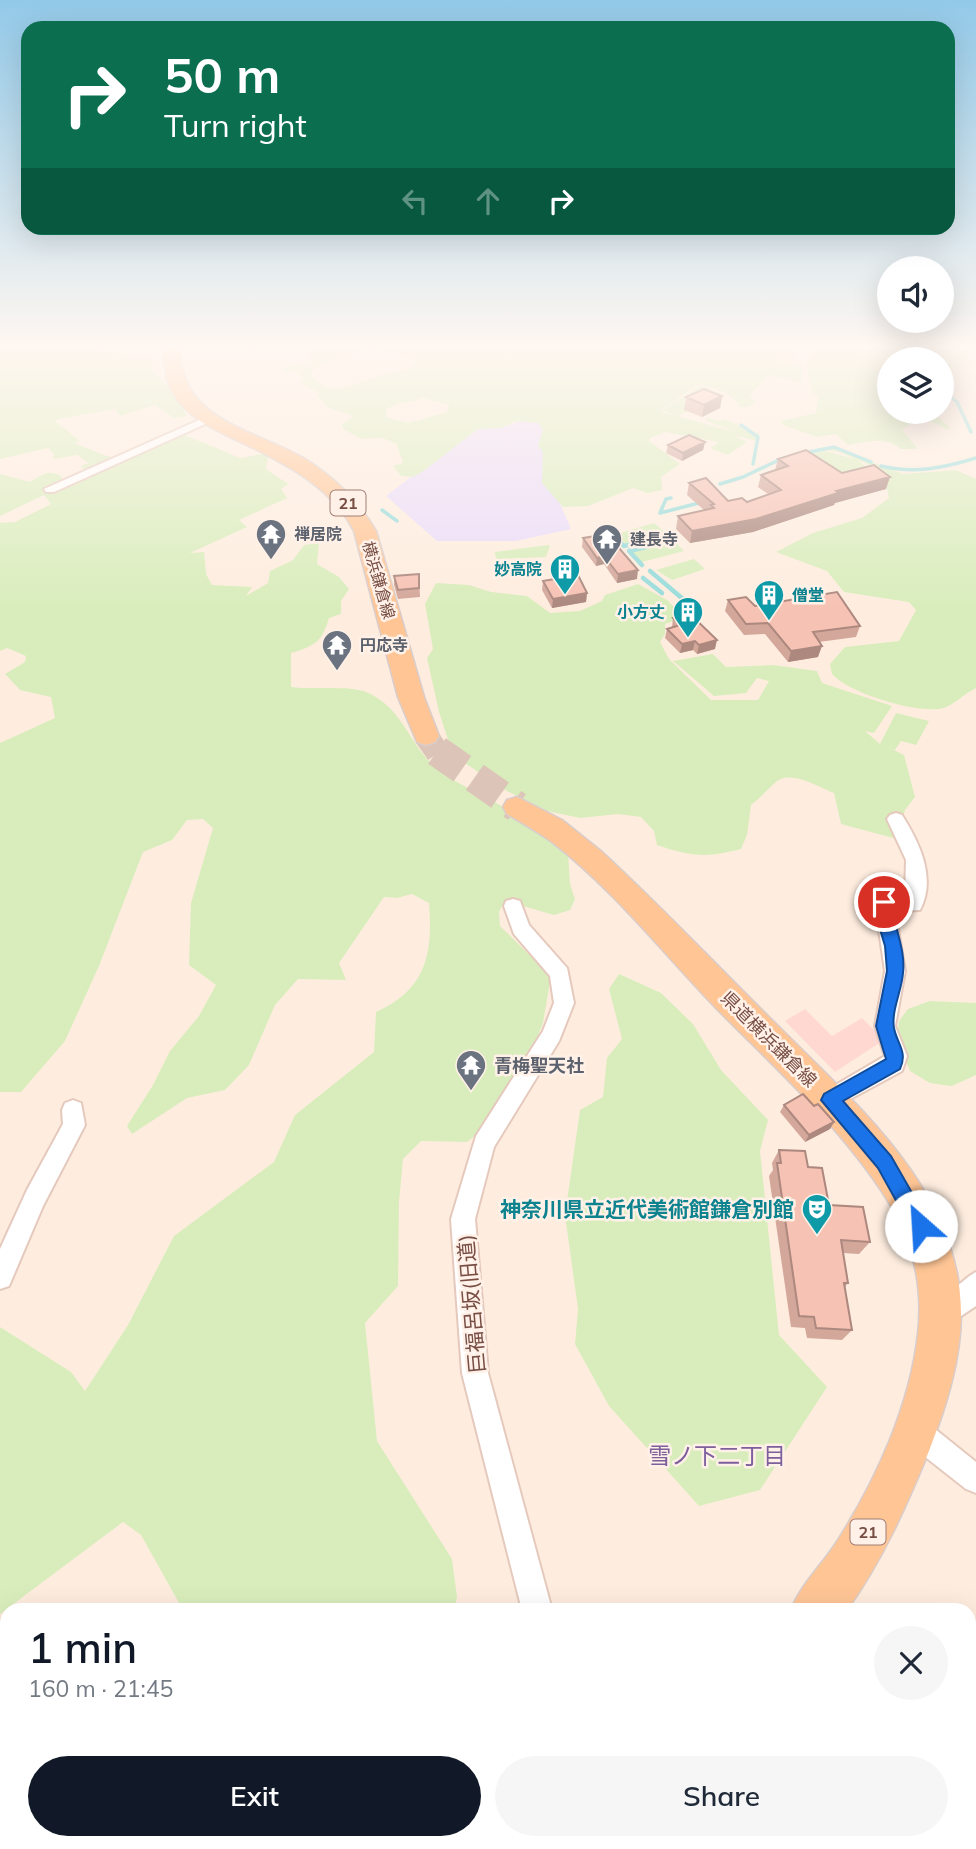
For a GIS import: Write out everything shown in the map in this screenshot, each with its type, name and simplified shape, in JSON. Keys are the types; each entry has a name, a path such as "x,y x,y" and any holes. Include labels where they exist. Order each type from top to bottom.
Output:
{"main road":[{"name":"横浜鎌倉線","path":"239,435 313,475 352,507 365,531 411,697 426,736"},
{"name":"県道横浜鎌倉線","path":"517,807 569,840 830,1100 884,1162 904,1193 933,1261 940,1294 940,1318 934,1359 912,1439"},
{"name":"21","path":"821,1603 862,1543 912,1439"}],"street":[{"path":"50,489 171,435"},
{"path":"830,1100 894,1064 896,1056 885,1026 895,971 884,902 914,905 919,870 913,848 896,819"},
{"name":"巨福呂坂(旧道)","path":"513,906 521,929 540,947 560,974 564,1003 552,1035 484,1143 463,1220 475,1373 535,1603"},
{"path":"0,1277 35,1198 74,1125 73,1110"},
{"path":"940,1318 967,1297 976,1284"},
{"path":"912,1439 976,1479"}],"shaded area":[{"path":"465,435 558,435 563,496 559,501 571,529 516,541 437,541 386,496"},
{"path":"805,1009 832,1036 862,1018 884,1040 835,1072 785,1021"}],"green space":[{"path":"0,435 73,435 80,441 75,442 76,444 120,458 175,435 185,435 240,458 263,454 268,457 266,469 288,484 281,489 287,498 239,520 247,527 190,553 204,552 206,574 212,585 252,587 246,596 268,583 270,571 293,560 304,545 319,543 317,564 339,577 349,589 341,601 341,614 329,618 320,638 312,645 291,653 291,687 359,690 378,698 396,715 424,755 439,770 503,807 568,853 570,884 575,899 570,910 554,915 509,902 502,906 499,912 500,926 551,976 543,1023 531,1052 486,1127 467,1142 421,1141 403,1159 399,1202 398,1286 365,1323 377,1441 452,1559 456,1603 179,1603 141,1535 123,1522 15,1603 0,1603 0,1327 71,1372 85,1391 128,1325 174,1236 274,1162 295,1115 374,1052 376,1012 406,993 416,981 427,954 430,921 429,903 412,894 397,898 384,897 339,963 346,980 298,979 275,1005 249,1065 225,1090 187,1098 132,1134 127,1126 153,1085 170,1051 199,1016 216,985 189,965 191,903 213,828 203,819 187,820 172,840 143,852 99,966 65,1041 21,1092 0,1092 0,743 55,718 51,697 20,690 5,674 25,662 26,656 7,648 0,651 0,523 15,522 51,504 44,495 0,516 0,474 30,482 53,473 62,477 61,484 87,473 81,466 89,463 77,455 53,459 54,454 48,448 0,459"},
{"path":"355,435 470,435 412,477 401,476 393,466 403,463 397,444 383,438 362,439"},
{"path":"541,435 657,435 649,441 680,464 661,477 662,490 648,493 633,488 588,506 563,507 542,483 543,452 538,446"},
{"path":"683,435 733,435 747,442 728,455 710,448 719,442"},
{"path":"733,435 758,435 757,441"},
{"path":"837,435 906,435 918,449 901,449 883,441 848,445"},
{"path":"823,448 842,450 903,474 956,470 976,479 976,688 944,708 918,708 885,701 853,688 832,674 830,664 845,647 899,641 916,610 909,602 844,592 827,571 776,552 813,533 862,518 889,498 883,480 875,470 858,460 866,467 840,483 803,455 779,459","holes":["825,451 842,454 855,459"]},
{"path":"654,523 666,533 666,537 628,545 614,535"},
{"path":"673,540 684,551 642,562 630,551"},
{"path":"550,546 546,557 496,559 495,552"},
{"path":"694,559 705,569 672,580 656,570"},
{"path":"436,583 469,585 491,592 527,596 550,613 580,611 602,601 605,595 638,584 667,600 684,617 665,624 665,634 660,642 669,659 711,700 758,700 769,681 757,678 746,693 714,696 673,661 713,654 726,667 773,665 817,671 822,683 892,706 874,733 865,731 880,744 896,713 929,721 916,745 901,741 895,750 888,747 904,755 915,797 905,810 897,839 841,824 834,793 813,783 789,777 776,782 751,805 747,835 741,849 708,855 689,854 657,845 654,831 641,817 618,814 580,818 547,811 505,790 453,755 439,712 427,658 433,649 425,604"},
{"path":"619,974 661,993 693,1024 721,1070 768,1120 760,1151 779,1335 827,1387 760,1490 699,1506 609,1406 575,1344 578,1309 565,1215 580,1110 603,1097 607,1058 622,1039 609,989"},
{"path":"930,1001 976,1003 976,1075 952,1086 930,1083 910,1071 897,1041 899,1021 908,1009"}],"building":[{"path":"688,435 705,442 683,453 668,445"},
{"path":"806,450 842,473 874,465 890,477 836,491 838,493 756,519 692,531 678,516 714,508 711,505 714,504 689,483 706,478 728,501 742,498 747,502 781,490 761,475 788,466 778,459"},
{"path":"607,534 638,570 618,574 604,556 597,558 583,538"},
{"path":"419,574 419,588 398,590 394,576"},
{"path":"578,575 587,593 553,599 543,581"},
{"path":"837,592 860,626 813,632 822,646 791,651 768,623 746,624 728,600 746,597 755,606"},
{"path":"689,613 717,640 699,645 695,641 682,644 667,629 680,625 673,618"},
{"path":"803,1094 814,1106 818,1104 834,1122 809,1135 784,1105"},
{"name":"神奈川県立近代美術館鎌倉別館","path":"779,1150 805,1151 808,1167 822,1168 829,1205 863,1207 870,1242 841,1240 848,1283 844,1283 852,1330 816,1328 814,1317 799,1316 777,1163 781,1163"}],"waterway":[{"path":"753,464 758,437 756,435"},
{"path":"804,453 834,447 871,462"},
{"path":"881,466 905,470 929,469 976,458"},
{"path":"720,484 743,477 781,459"},
{"path":"671,498 666,499 660,513 703,502"},
{"path":"382,510 397,521"},
{"path":"610,533 624,546 658,538"},
{"path":"642,565 629,551 663,543"},
{"path":"650,571 697,611"},
{"path":"643,578 662,593"}],"tunnel":[{"path":"426,736 438,753"},
{"path":"437,751 517,807"}],"place":[{"name":"禅居院","path":"271,561"},
{"name":"建長寺","path":"607,566"},
{"name":"妙高院","path":"565,596"},
{"name":"僧堂","path":"769,622"},
{"name":"小方丈","path":"688,639"},
{"name":"円応寺","path":"337,672"},
{"name":"青梅聖天社","path":"471,1092"},
{"name":"神奈川県立近代美術館鎌倉別館","path":"817,1236"}],"district":[{"name":"雪ノ下二丁目","path":"717,1455"}],"route":[{"path":"884,902 895,971 885,1026 896,1056 894,1064 830,1100 884,1162 921,1226"}]}
